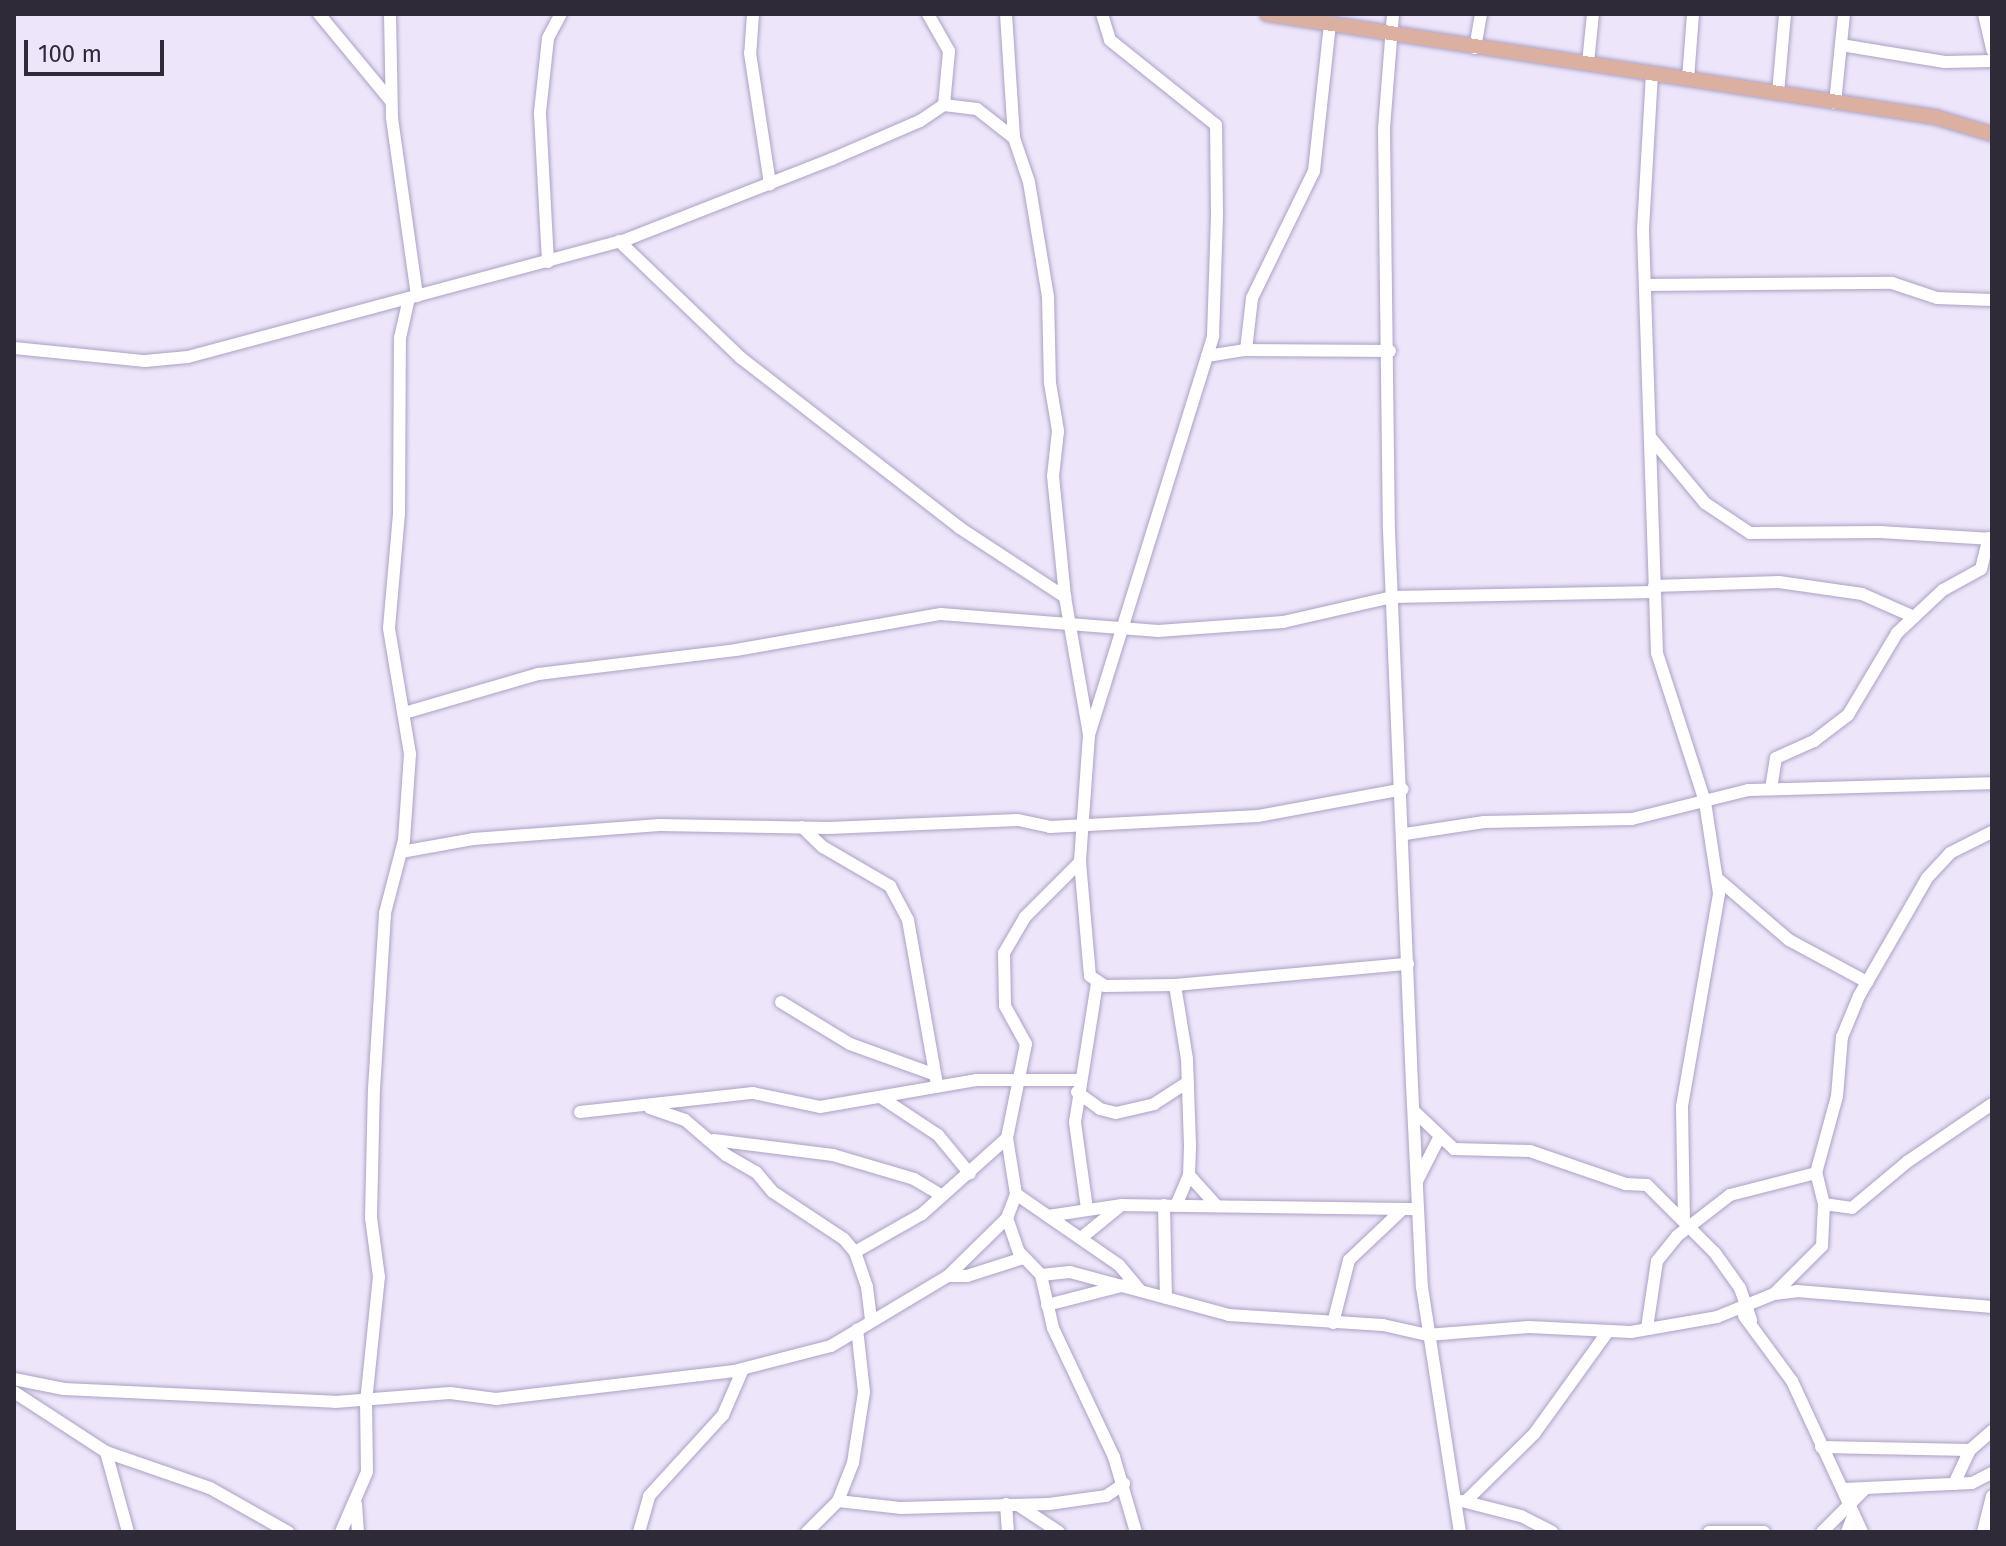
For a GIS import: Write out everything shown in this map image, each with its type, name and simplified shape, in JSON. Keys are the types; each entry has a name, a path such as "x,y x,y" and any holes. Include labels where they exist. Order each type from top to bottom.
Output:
{"main road":[{"path":"1267,14 1935,117 1992,134"}],"street":[{"path":"319,14 391,101"},
{"path":"341,1532 356,1504 367,1472 366,1402 379,1277 371,1218 382,957 385,913 401,852 410,754 389,628 399,514 400,338 413,297 391,101 390,14"},
{"path":"548,262 540,112 546,47 561,14"},
{"path":"753,14 750,53 770,184"},
{"path":"928,14 949,51 944,105"},
{"path":"1006,14 1014,138 1029,182 1048,297 1050,383 1058,431 1053,476 1068,621 1089,735 1080,862 1088,966 1097,983 1097,1009 1078,1086 1075,1122 1087,1209"},
{"path":"1089,735 1125,628 1166,473 1213,336 1216,125 1110,40 1102,14"},
{"path":"1393,14 1384,129 1392,597 1405,834 1418,1209 1427,1335 1464,1500 1460,1532"},
{"path":"1475,48 1481,14"},
{"path":"1588,63 1593,14"},
{"path":"1688,79 1693,14"},
{"path":"1778,93 1785,14"},
{"path":"1835,103 1844,14"},
{"path":"1984,14 1992,50"},
{"path":"1246,350 1252,298 1314,171 1330,23"},
{"path":"1841,45 1945,62 1992,61"},
{"path":"1652,73 1643,231 1659,663 1705,802 1718,879 1679,1139 1687,1223"},
{"path":"14,348 145,361 188,357 619,241 770,184 920,121 944,105 977,109 1014,138"},
{"path":"619,241 741,358 960,528 1065,597"},
{"path":"1645,285 1892,283 1937,298 1992,300"},
{"path":"1207,356 1246,350 1390,351"},
{"path":"1651,438 1705,503 1750,533 1880,532 1991,538 1981,569 1943,590 1914,617 1887,649 1848,715 1814,741 1776,758 1771,789"},
{"path":"404,713 538,674 736,650 941,614 1068,621 1125,628 1202,630 1283,622 1392,597 1779,582 1862,594 1914,617"},
{"path":"1405,834 1484,822 1632,819 1771,789 1992,783"},
{"path":"401,852 473,839 659,825 802,827 934,820 1018,820 1050,827 1083,822 1277,814 1403,789"},
{"path":"802,827 823,847 890,886 908,920 917,955 935,1080"},
{"path":"1041,1275 1070,1272 1229,1315 1404,1327 1427,1335 1529,1327 1606,1334 1743,1308 1774,1294 1822,1248 1824,1204 1816,1173 1837,1096 1842,1037 1867,982 1915,894 1937,865 1961,846 1992,832"},
{"path":"14,1379 76,1390 366,1402 450,1393 502,1399 743,1369 808,1355 948,1276 1007,1218 1016,1194 1007,1138 1023,1078 1026,1044 1005,1006 1004,953 1025,917 1080,862"},
{"path":"1718,879 1789,940 1867,982"},
{"path":"1097,983 1175,985 1408,964"},
{"path":"1166,1298 1170,1205 1189,1175 1188,1082 1175,985"},
{"path":"781,1002 850,1044 935,1080"},
{"path":"580,1112 753,1093 820,1107 882,1098 935,1080 1023,1078 1078,1086 1100,1109 1116,1113 1154,1104 1188,1082"},
{"path":"882,1098 938,1135 970,1174"},
{"path":"1824,1204 1852,1208 1907,1162 1992,1104"},
{"path":"643,1106 685,1120 714,1140 726,1155 748,1166 773,1192 844,1239 855,1252 871,1321"},
{"path":"1414,1111 1439,1138 1465,1152 1530,1151 1626,1184 1647,1185 1687,1223 1792,1381 1862,1532"},
{"path":"855,1252 914,1220 939,1194 970,1174 1007,1138"},
{"path":"1417,1181 1439,1138"},
{"path":"714,1140 833,1155 914,1179 939,1194"},
{"path":"1647,1328 1657,1261 1687,1223 1730,1195 1816,1173"},
{"path":"1189,1175 1217,1206"},
{"path":"1016,1194 1119,1265 1140,1290"},
{"path":"1081,1238 1122,1205"},
{"path":"1048,1216 1122,1205 1418,1209"},
{"path":"1333,1323 1349,1260 1403,1209"},
{"path":"1007,1218 1023,1258 1041,1275 1047,1305 1124,1484 1136,1532"},
{"path":"948,1276 967,1276 1023,1258"},
{"path":"1047,1305 1125,1285"},
{"path":"1774,1294 1825,1291 1992,1307"},
{"path":"807,1532 838,1501 853,1463 864,1392 857,1329"},
{"path":"1464,1500 1540,1427 1606,1334"},
{"path":"639,1532 649,1496 723,1415 743,1369"},
{"path":"14,1392 106,1452 210,1488 288,1532"},
{"path":"1954,1484 1970,1450 1992,1431"},
{"path":"1821,1447 1970,1450"},
{"path":"106,1452 128,1532"},
{"path":"1844,1489 1972,1483 1992,1473"},
{"path":"1972,1483 1992,1497 1983,1532"},
{"path":"838,1501 900,1508 1084,1501 1106,1496 1124,1484"},
{"path":"1847,1532 1852,1510 1865,1489"},
{"path":"1464,1500 1552,1532"},
{"path":"356,1504 358,1532"},
{"path":"1008,1532 1011,1504"},
{"path":"1011,1504 1059,1532"},
{"path":"1822,1532 1852,1510"},
{"path":"1709,1532 1764,1532"}]}
